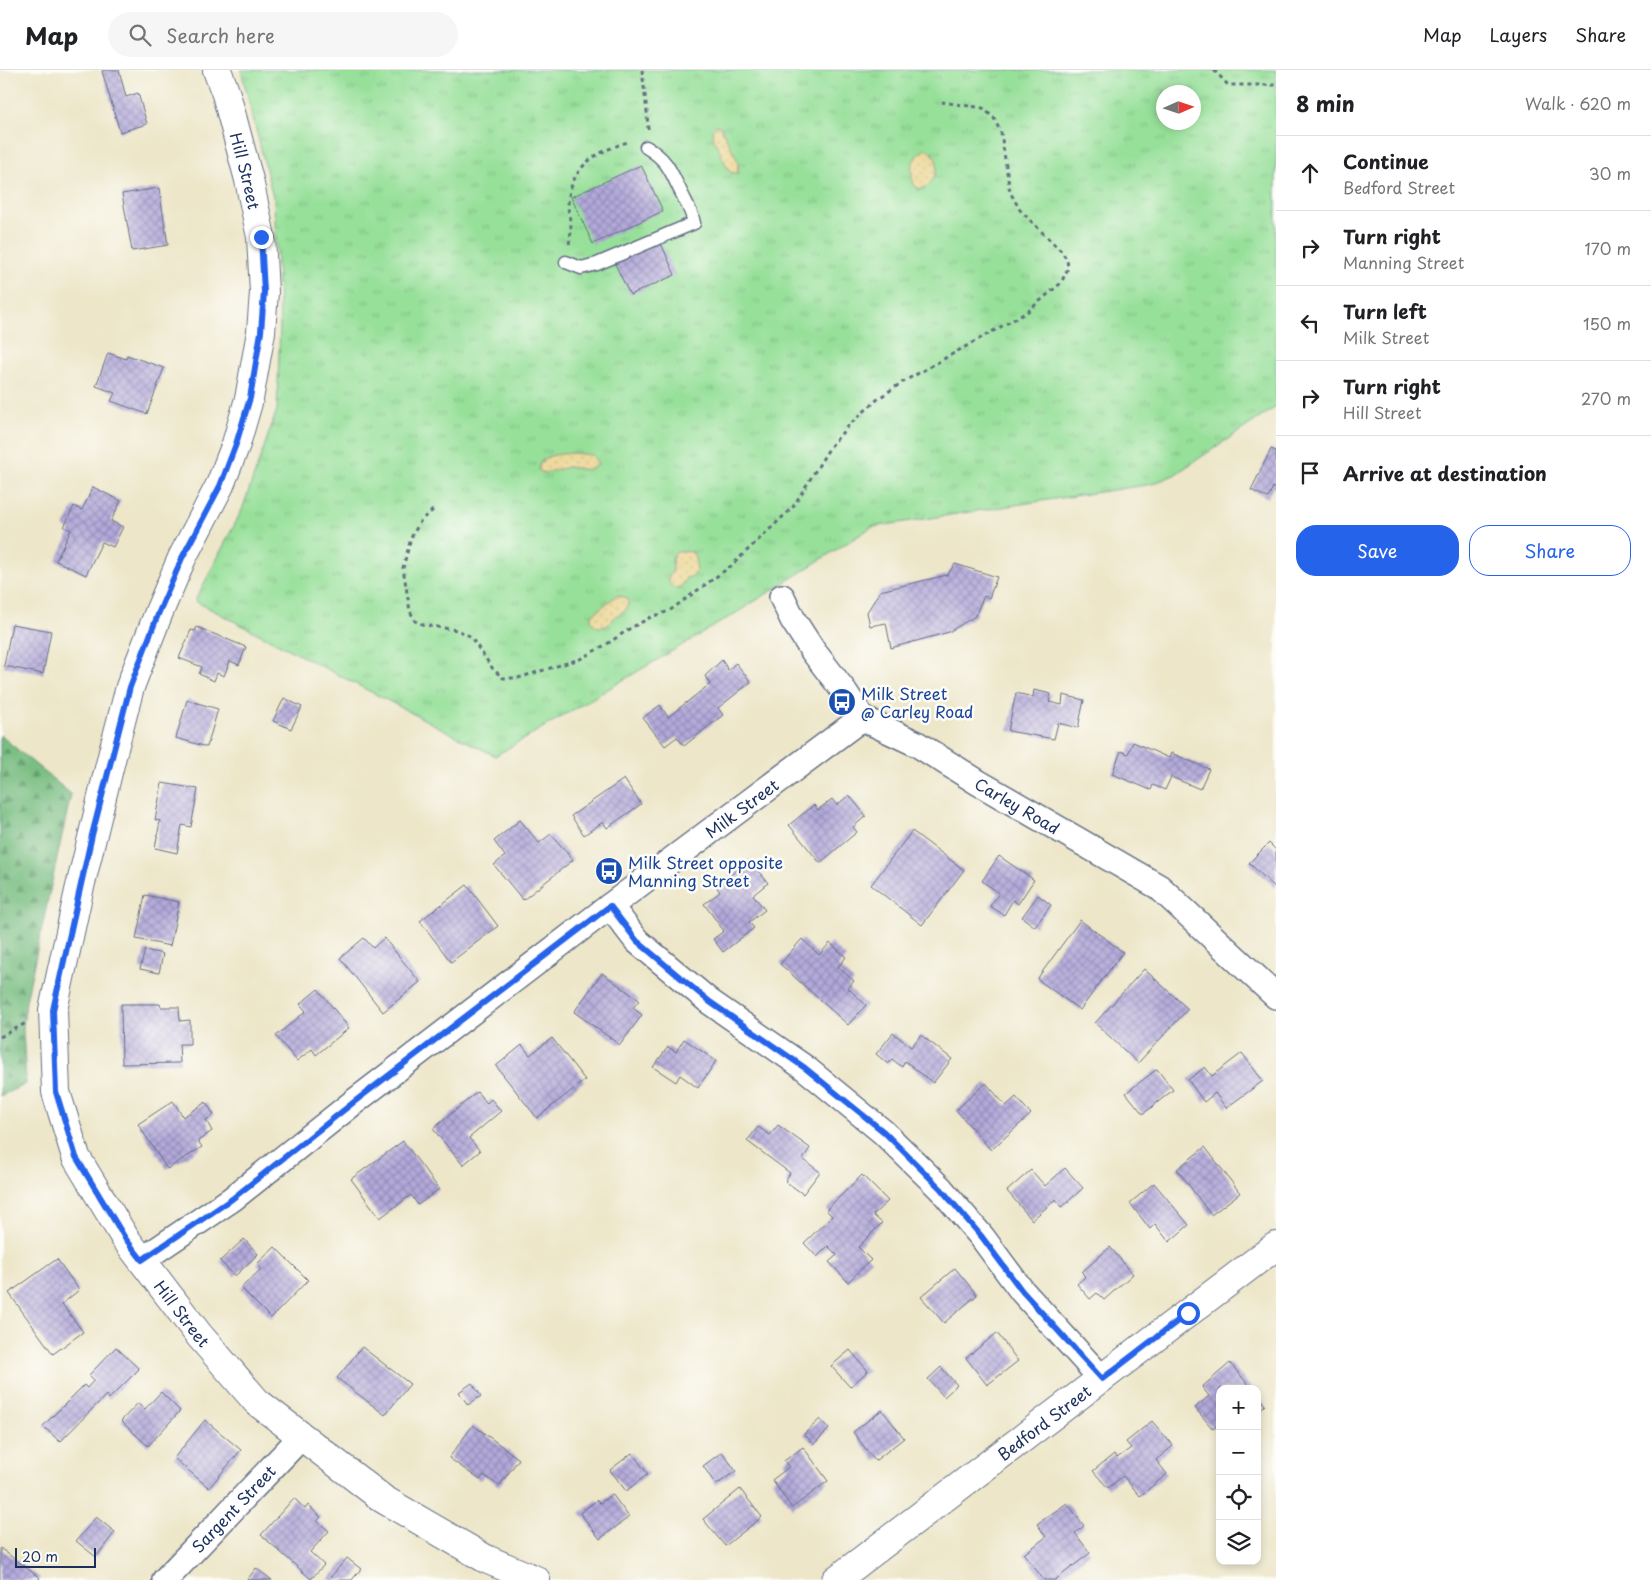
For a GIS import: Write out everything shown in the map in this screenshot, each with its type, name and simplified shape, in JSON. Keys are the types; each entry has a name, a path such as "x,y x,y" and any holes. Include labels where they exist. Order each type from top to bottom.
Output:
{"street":[{"name":"Hill Street","path":"217,70 226,94 249,180 261,237 264,292 260,341 250,398 230,461 220,486 182,558 130,687 92,835 53,1010 56,1092 76,1157 125,1238 199,1335 257,1402 384,1500 486,1559 536,1580"},
{"path":"782,597 793,620 813,651 862,718"},
{"name":"Milk Street","path":"142,1260 232,1199 354,1102 610,906 862,718"},
{"name":"Carley Road","path":"862,718 916,744 979,783 1159,887 1276,996"},
{"path":"610,906 637,941 710,1002 805,1068 884,1132 941,1189 982,1237 1022,1291 1102,1379"},
{"name":"Bedford Street","path":"836,1580 1276,1246"},
{"name":"Sargent Street","path":"165,1580 301,1437"}],"lane":[{"path":"566,262 581,268 596,264 694,223 692,212 670,168 658,154 646,147"}],"path":[{"path":"566,262 571,229 568,205 573,182 580,170 589,159 628,142 646,147 647,112 642,70"},
{"path":"1214,70 1228,85 1276,85"},
{"path":"433,510 421,520 411,538 403,568 410,611 415,622 457,630 470,636 493,668 503,678 518,678 580,659 607,644 629,628 668,610 731,566 793,507 830,447 848,426 879,398 901,383 1027,312 1061,282 1068,268 1067,260 1062,252 1020,210 1010,192 1001,133 994,118 983,108 942,102"}],"green space":[{"path":"241,70 1276,70 1276,407 1174,475 1152,484 872,527 733,615 495,756 195,601 242,510 277,410 280,326 274,201"},
{"path":"0,735 71,794 26,1001 23,1029 26,1084 0,1096"}],"sand":[{"path":"716,125 720,126 738,161 738,173 731,173 728,169 713,137 712,130"},
{"path":"925,149 931,152 937,164 934,177 930,183 919,189 914,185 912,164 920,152"},
{"path":"572,453 592,455 598,465 588,470 568,467 544,473 539,471 542,461 546,458"},
{"path":"681,551 692,552 695,557 697,571 691,577 686,578 678,588 672,587 669,583 669,576 673,570 672,559 675,553"},
{"path":"617,595 627,598 626,610 614,617 607,626 598,627 593,624 591,620 592,615"}],"building":[{"path":"119,70 126,97 138,93 147,124 120,132 102,71"},
{"path":"641,165 663,211 593,244 571,197"},
{"path":"159,188 168,245 132,251 122,194"},
{"path":"660,241 675,275 630,295 614,262"},
{"path":"108,353 126,359 127,355 164,368 147,414 111,401 115,393 96,386"},
{"path":"1271,449 1276,451 1276,489 1273,487 1268,498 1251,490"},
{"path":"93,487 121,501 111,521 123,527 113,547 102,542 86,575 56,561 71,530 64,527 74,506 82,510"},
{"path":"955,564 997,577 989,598 984,596 975,616 949,632 891,648 886,623 870,626 867,612 880,591 947,575"},
{"path":"12,624 51,631 43,674 4,666"},
{"path":"197,627 246,647 239,665 230,661 224,676 217,673 214,681 199,674 202,667 179,658 191,630 195,631"},
{"path":"722,660 728,670 736,663 751,682 718,708 723,715 684,746 677,737 665,746 643,718 660,705 668,717 710,684 705,676"},
{"path":"1034,690 1051,694 1049,702 1062,705 1063,695 1084,700 1078,728 1058,723 1054,739 1008,731 1016,693 1033,697"},
{"path":"284,698 302,707 291,729 273,721"},
{"path":"187,700 218,709 207,747 176,738"},
{"path":"1133,742 1169,758 1171,753 1209,769 1200,789 1171,777 1165,790 1153,785 1151,790 1112,774 1121,751 1128,754"},
{"path":"624,779 641,804 607,828 603,822 584,835 571,816"},
{"path":"162,783 198,789 191,827 182,825 177,853 155,848 160,821 155,820"},
{"path":"849,795 866,816 853,827 857,832 820,863 789,825 814,805 818,810 832,799 837,805"},
{"path":"520,820 539,843 551,834 573,860 523,900 494,865 505,856 494,841"},
{"path":"912,831 964,870 922,925 871,885"},
{"path":"1269,843 1276,850 1276,888 1249,863"},
{"path":"999,856 1034,880 1018,904 1013,900 1004,915 990,906 999,893 982,881"},
{"path":"750,860 768,883 753,895 765,910 749,922 754,928 723,952 713,939 724,931 704,904 720,892 716,886"},
{"path":"467,885 498,926 451,962 420,921"},
{"path":"145,895 179,902 170,946 136,939"},
{"path":"1038,895 1051,905 1035,927 1022,917"},
{"path":"1080,920 1123,952 1080,1010 1037,979"},
{"path":"364,938 373,948 384,938 420,982 383,1012 340,958"},
{"path":"802,939 819,955 830,943 846,957 838,967 854,981 848,988 866,1005 848,1025 780,964"},
{"path":"145,950 163,954 159,973 140,969"},
{"path":"1144,969 1188,1009 1138,1063 1095,1023"},
{"path":"602,973 639,1000 633,1008 642,1015 620,1045 574,1012"},
{"path":"318,989 349,1028 316,1055 312,1049 297,1061 276,1036 306,1011 300,1004"},
{"path":"121,1004 160,1004 161,1007 179,1007 180,1021 190,1020 190,1044 179,1044 180,1063 122,1064"},
{"path":"893,1033 911,1047 921,1035 952,1059 933,1083 905,1061 902,1067 892,1059 888,1064 876,1054"},
{"path":"552,1038 585,1080 537,1118 496,1066 522,1045 530,1055"},
{"path":"684,1039 716,1061 698,1088 680,1075 676,1082 653,1067 668,1047 676,1052"},
{"path":"1242,1053 1263,1081 1226,1108 1215,1093 1204,1102 1188,1080 1205,1067 1212,1076"},
{"path":"1157,1069 1173,1090 1143,1114 1126,1093"},
{"path":"986,1083 1006,1106 1016,1097 1031,1114 991,1150 956,1110"},
{"path":"477,1092 487,1103 491,1099 501,1111 469,1138 480,1151 463,1165 433,1129"},
{"path":"173,1101 183,1117 206,1102 214,1115 206,1120 212,1131 198,1141 202,1147 167,1169 138,1124"},
{"path":"778,1125 810,1148 803,1159 820,1172 803,1194 785,1181 790,1173 747,1141 758,1127 770,1135"},
{"path":"403,1141 439,1189 418,1205 411,1195 380,1218 351,1179"},
{"path":"1205,1147 1240,1193 1211,1215 1177,1169"},
{"path":"1065,1168 1083,1188 1062,1207 1056,1199 1032,1220 1007,1191 1031,1170 1045,1186"},
{"path":"862,1175 888,1201 873,1215 882,1223 858,1247 871,1260 848,1282 829,1262 837,1255 828,1246 817,1257 804,1243 832,1216 826,1210"},
{"path":"1154,1183 1189,1225 1169,1242 1155,1224 1150,1229 1130,1203"},
{"path":"244,1239 258,1254 235,1276 220,1261"},
{"path":"275,1247 308,1280 271,1318 241,1288 261,1269 257,1264"},
{"path":"1110,1247 1133,1274 1104,1300 1097,1293 1090,1299 1077,1284 1085,1277 1082,1272"},
{"path":"57,1259 79,1290 62,1304 83,1332 53,1354 9,1293"},
{"path":"955,1268 977,1295 944,1323 921,1297"},
{"path":"997,1333 1018,1361 987,1385 966,1358"},
{"path":"116,1347 139,1369 109,1399 106,1395 60,1442 43,1426 84,1385 87,1388 94,1380 89,1375"},
{"path":"362,1347 410,1384 385,1415 337,1378"},
{"path":"850,1350 868,1371 850,1387 831,1366"},
{"path":"1230,1363 1249,1385 1216,1385 1216,1426 1213,1429 1195,1408 1209,1396 1202,1387"},
{"path":"941,1367 957,1385 944,1397 928,1379"},
{"path":"472,1383 481,1396 468,1405 459,1392"},
{"path":"161,1392 180,1411 148,1446 121,1421 138,1403 145,1409"},
{"path":"1261,1400 1265,1405 1261,1408"},
{"path":"882,1410 904,1438 875,1461 853,1432"},
{"path":"820,1419 829,1429 814,1444 804,1434"},
{"path":"205,1420 241,1450 209,1488 174,1458"},
{"path":"1152,1421 1173,1446 1156,1460 1167,1474 1140,1496 1123,1476 1108,1488 1093,1471 1114,1454 1117,1458 1131,1448 1126,1442"},
{"path":"473,1425 519,1459 499,1486 484,1475 480,1480 449,1458"},
{"path":"803,1447 828,1481 792,1508 772,1480 789,1467 784,1461"},
{"path":"722,1452 736,1471 716,1485 703,1466"},
{"path":"632,1453 648,1474 626,1491 610,1470"},
{"path":"740,1489 762,1517 725,1546 703,1519"},
{"path":"612,1494 629,1517 600,1539 580,1513 597,1500 600,1503"},
{"path":"294,1498 305,1509 308,1505 321,1517 317,1521 329,1531 310,1552 324,1565 311,1579 261,1535"},
{"path":"1067,1503 1084,1526 1075,1533 1090,1553 1055,1580 1044,1580 1024,1554 1046,1537 1037,1524"},
{"path":"96,1517 115,1532 96,1557 76,1541"},
{"path":"0,1548 40,1578 38,1580 0,1580"},
{"path":"347,1558 361,1569 352,1580 328,1580"},
{"path":"256,1568 272,1580 247,1580"}],"place":[{"name":"Milk Street @ Carley Road","path":"842,702"},
{"name":"Milk Street opposite Manning Street","path":"609,871"}],"route":[{"path":"261,237 264,292 261,332 250,398 236,444 220,486 182,558 130,687 92,835 53,1010 56,1092 76,1157 125,1238 142,1260 232,1199 354,1102 610,906 637,941 710,1002 805,1068 884,1132 936,1183 982,1237 1022,1291 1102,1379 1188,1313"}]}
